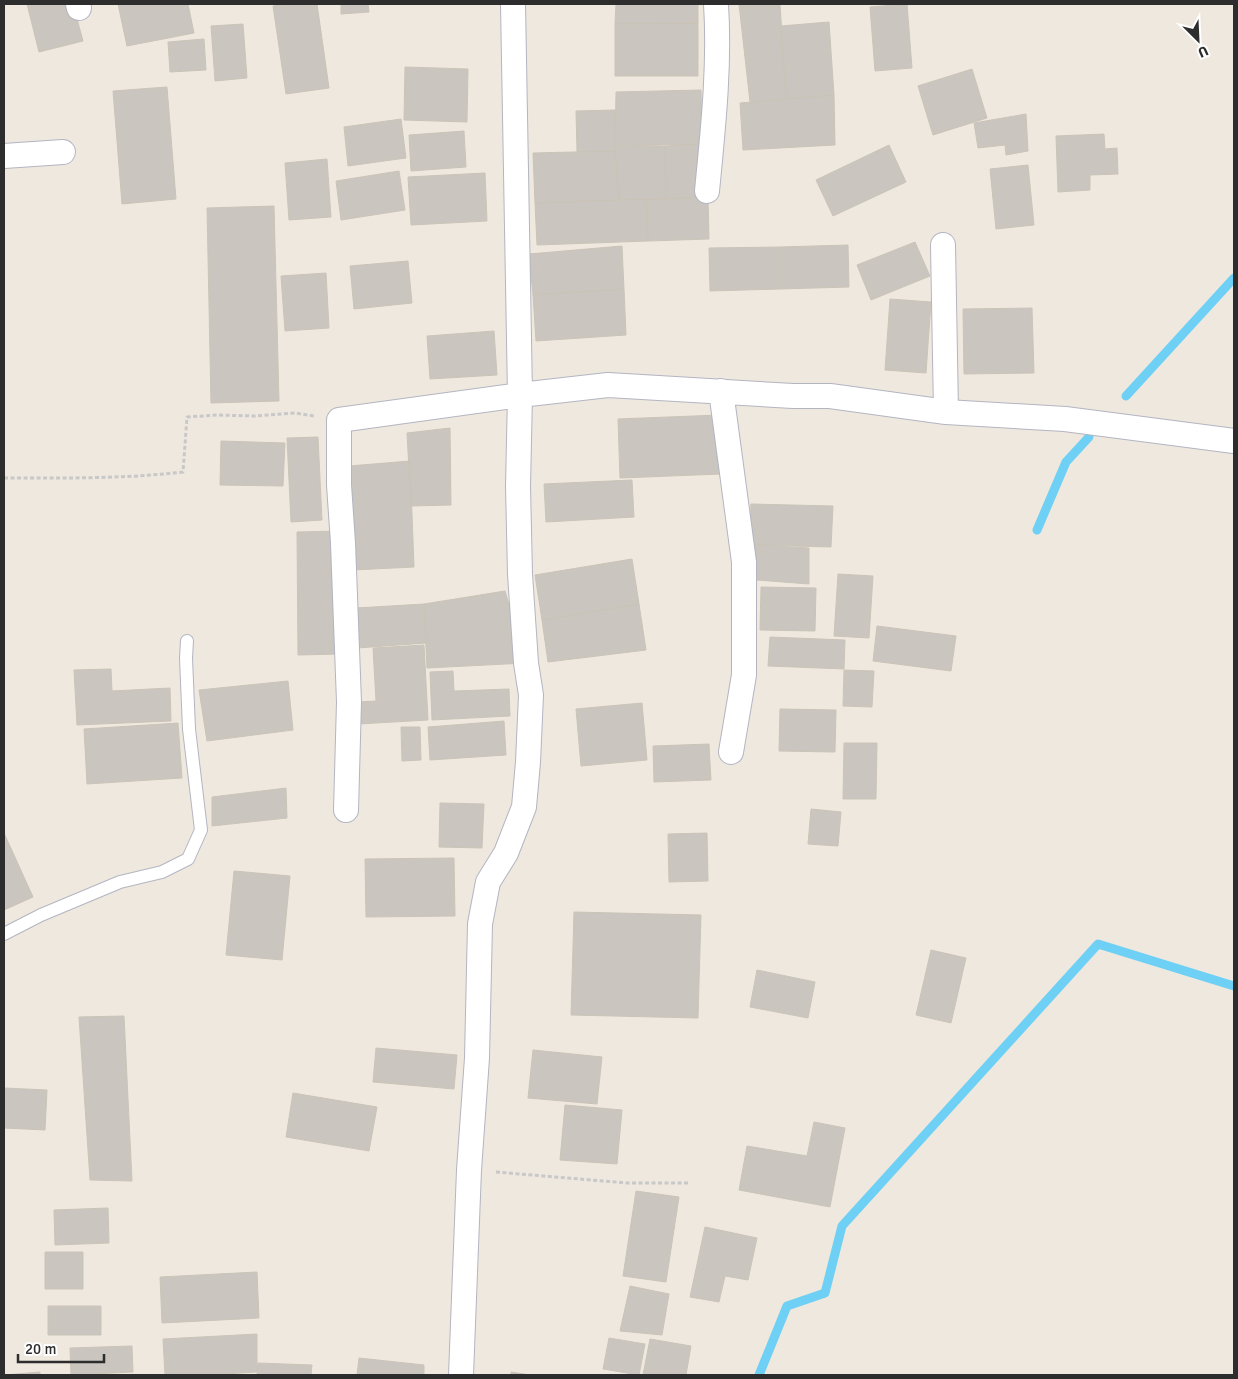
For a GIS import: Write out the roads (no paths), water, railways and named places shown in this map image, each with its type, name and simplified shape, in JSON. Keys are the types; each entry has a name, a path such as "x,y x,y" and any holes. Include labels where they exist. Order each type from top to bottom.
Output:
{"street":[{"path":"461,1375 469,1170 477,1058 480,924 488,882 506,853 524,806 531,696 526,664 520,574 518,486 520,395 513,4"},
{"path":"707,192 716,79 718,26 716,4"},
{"path":"4,156 63,152"},
{"path":"943,245 946,412"},
{"path":"346,810 349,693 344,553 339,485 339,420 520,395 608,386 793,396 830,396 946,412 1065,420 1234,441"},
{"path":"722,391 744,562 744,675 731,752"}],"lane":[{"path":"4,934 41,915 120,882 162,872 188,859 201,830 189,729 187,641"}],"waterway":[{"path":"1126,396 1234,278"},
{"path":"1037,530 1066,462 1089,437"},
{"path":"759,1375 787,1306 825,1293 842,1226 1098,944 1234,986"}]}
